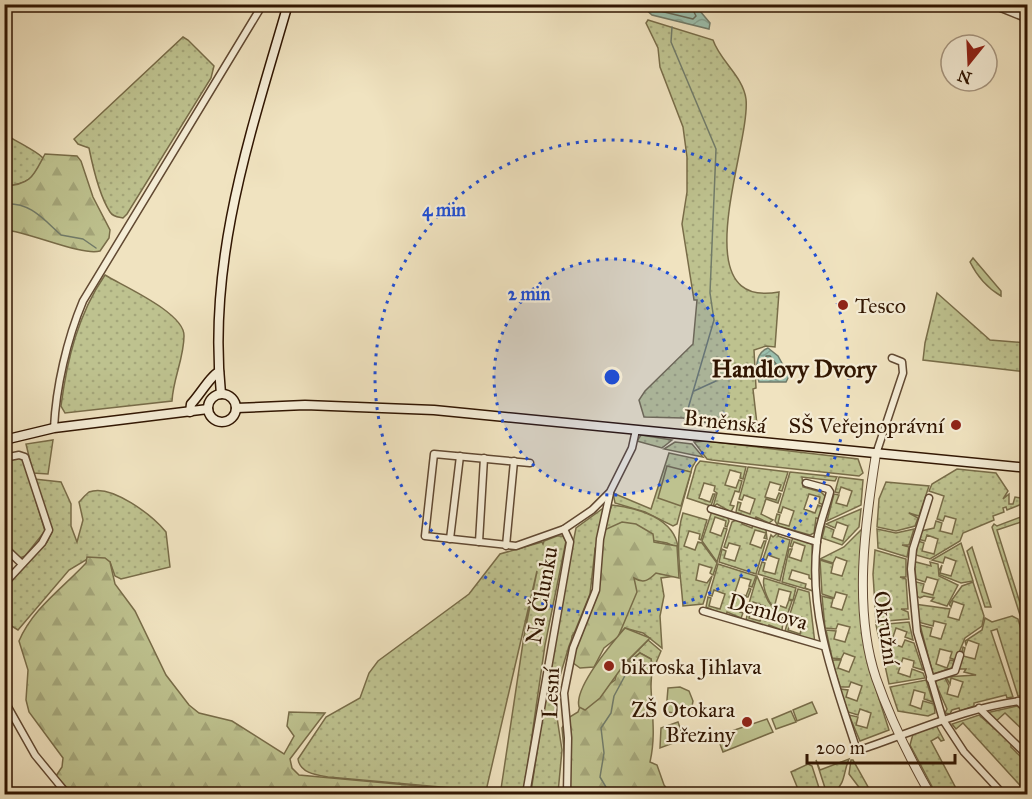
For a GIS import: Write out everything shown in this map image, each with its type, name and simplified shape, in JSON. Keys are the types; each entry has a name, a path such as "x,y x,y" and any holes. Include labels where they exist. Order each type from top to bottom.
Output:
{"main road":[{"path":"221,394 220,297 228,223 288,4"},
{"path":"190,412 191,404 204,392 212,375 219,372"},
{"path":"221,394 231,398 236,408 232,418 225,422 213,420 208,409 213,397 221,394"},
{"name":"Brněnská","path":"236,408 305,405 370,406 562,422 1028,468"},
{"path":"4,440 54,428 208,409"}],"street":[{"path":"54,428 55,411 68,349 83,301 263,4"},
{"path":"992,4 1028,19"},
{"path":"876,454 903,373 902,362 892,358"},
{"name":"Na Člunku","path":"525,794 557,603 570,542 564,529 592,510 610,492 632,448 636,430"},
{"path":"531,463 434,453 425,536 506,546 519,545 564,529"},
{"path":"4,458 19,454 25,457 48,527 46,538 4,584"},
{"name":"Okružní","path":"876,454 863,573 864,603 874,670 900,736 930,795"},
{"path":"450,539 460,456"},
{"path":"479,543 484,458"},
{"path":"506,546 514,461"},
{"name":"Demlova","path":"806,483 828,489 830,492 817,542 817,590 823,646 836,694 857,751"},
{"name":"Lesní","path":"567,795 568,738 564,693 573,648 596,590 600,539 610,492"},
{"path":"929,498 913,549 910,579 914,622 943,720 964,752 1003,795"},
{"path":"711,509 817,542"},
{"path":"4,547 22,564"},
{"name":"Demlova","path":"703,611 823,646"},
{"path":"955,671 960,655"},
{"path":"930,679 955,671 964,674"},
{"path":"848,753 979,708 1028,699"},
{"path":"4,700 35,755 67,795"},
{"path":"1018,701 1028,711"},
{"path":"979,708 1028,756"}],"green space":[{"path":"648,20 713,40 744,91 745,122 728,220 727,251 734,276 750,291 779,292 775,347 766,346 754,350 756,388 753,389 758,433 683,418 644,417 639,400 645,391 693,344 697,300 694,300 682,224 687,192 687,157 683,127 660,67 658,48 646,23"},
{"path":"183,37 214,66 211,78 127,214 123,218 113,215 103,198 89,148 78,144 74,139"},
{"path":"4,134 43,158 38,171 29,179 5,186"},
{"path":"45,154 77,156 81,161 93,197 110,230 109,238 100,251 81,250 5,230 5,186 27,181 35,173"},
{"path":"973,258 1001,291 1001,296 979,277 970,262"},
{"path":"105,275 164,309 182,327 184,344 172,401 65,413 61,406 75,338 88,305"},
{"path":"937,293 990,340 1027,343 1027,372 923,360"},
{"path":"641,435 672,440 662,448 637,441"},
{"path":"53,440 48,474 33,473 26,444"},
{"path":"706,441 858,459 863,473 859,476 707,459 694,442"},
{"path":"675,442 692,444 703,457 664,449"},
{"path":"669,453 697,459 692,468 677,524 673,526 645,512 615,503 613,493 651,509"},
{"path":"20,458 24,462 45,531 25,556 20,558 5,542 5,461"},
{"path":"700,461 746,467 743,479 740,478 741,473 730,470 725,485 736,488 739,480 742,481 739,492 735,491 730,505 734,506 731,512 717,504 713,507 717,493 714,491 715,486 704,483 699,498 710,502 715,494 711,506 687,498 696,466"},
{"path":"667,466 691,472 681,506 658,498"},
{"path":"748,467 788,472 782,491 779,490 781,485 770,482 765,497 776,500 779,493 781,494 778,503 766,499 761,514 773,520 769,523 756,517 754,520 736,512 738,502 741,503 739,510 750,514 755,499 744,495 742,500 739,499"},
{"path":"957,469 996,473 1008,491 1003,499 1009,494 1009,504 1013,504 1015,497 1027,499 1027,502 1007,510 1006,507 1003,508 1004,512 993,516 994,520 963,533 960,541 930,559 916,555 918,541 924,543 922,551 934,554 938,539 927,535 925,541 918,539 921,531 934,528 936,521 942,523 940,531 952,534 956,519 945,516 943,521 937,519 944,496 929,491 932,484"},
{"path":"790,472 837,477 835,481 802,477 803,487 821,492 826,497 824,505 819,503 820,497 809,494 804,509 815,513 818,505 823,507 820,519 816,518 814,533 810,535 778,526 775,521 777,514 780,515 778,523 789,526 794,511 783,507 781,513 778,512"},
{"path":"839,477 863,480 861,505 827,521 834,494 839,495 836,503 847,506 852,491 841,487 839,493 835,492"},
{"path":"34,479 61,482 71,504 71,526 77,542 83,520 79,502 89,492 98,490 120,496 142,510 166,532 170,567 121,579 115,576 110,562 89,558 69,570 18,630 5,622 4,588 47,542 52,532"},
{"path":"886,482 929,486 919,516 909,513 918,518 915,526 896,531 877,527 879,499"},
{"path":"612,505 653,516 670,529 678,548 667,543 602,531"},
{"path":"602,509 605,510 595,550 590,594 569,646 556,689 556,711 562,750 558,793 531,792 554,639 576,528"},
{"path":"861,509 859,527 842,545 822,538 825,526 834,530 832,537 843,541 848,526 837,522 835,528 826,524"},
{"path":"712,511 727,516 729,521 727,527 725,526 726,521 715,517 710,532 721,536 724,528 727,529 717,562 702,541"},
{"path":"683,513 707,520 701,540 699,539 700,534 689,531 684,546 695,550 698,542 702,543 717,563 713,575 710,573 712,568 699,564 696,580 707,583 712,576 703,604 683,606 679,535"},
{"path":"1026,515 1027,520 997,530 1027,625 1027,637 992,527 994,524 997,526"},
{"path":"736,520 752,528 753,524 766,530 767,539 764,538 766,533 755,530 750,544 761,548 766,541 756,574 719,562 722,549 726,551 724,558 735,561 740,546 729,543 727,548 724,547 732,522"},
{"path":"622,522 636,524 653,534 654,542 677,546 679,578 656,573 646,580 641,581 634,578 637,592 618,637 604,648 594,667 580,668 569,660 572,636 592,608 595,549 602,531"},
{"path":"863,528 860,569 874,683 889,730 860,741 849,715 858,717 856,725 867,728 871,713 860,709 858,715 848,712 840,689 848,690 846,697 857,701 862,686 851,682 849,687 840,687 832,660 841,660 838,668 849,672 855,657 844,653 841,659 832,658 826,630 836,631 834,639 845,642 850,627 838,624 836,629 825,628 822,596 833,599 831,607 842,610 847,595 836,592 834,598 822,594 820,560 833,564 831,573 842,576 847,561 836,557 833,563 820,559 844,547"},
{"path":"877,529 896,533 914,529 909,545 902,545 909,547 907,557 878,548"},
{"path":"779,532 778,536 790,540 780,581 758,574 762,562 765,563 763,571 775,574 779,559 768,555 766,560 763,559 771,535 773,537"},
{"path":"563,536 566,541 545,645 524,791 501,789 524,636 537,571 486,791 328,777 309,772 299,764 298,759 326,717 360,698 369,673 378,661 469,594 500,554 542,542 543,544 544,541"},
{"path":"793,537 812,544 814,581 809,578 809,575 792,570 789,579 806,584 805,588 813,591 782,582 789,549 792,549 789,557 801,561 805,546 794,542 792,547 790,546"},
{"path":"961,543 973,581 961,583 940,575 938,572 942,565 940,573 951,576 956,561 945,557 943,563 932,560"},
{"path":"972,547 991,607 985,607 967,551"},
{"path":"875,550 906,559 906,577 900,577 906,579 908,609 901,609 908,612 909,619 876,622 873,574"},
{"path":"87,557 105,558 110,562 115,584 135,611 166,675 189,705 199,713 232,721 284,754 294,736 287,726 289,712 325,713 290,759 292,768 299,775 506,794 73,794 56,776 62,767 63,758 29,712 26,700 28,670 19,641 40,608 86,563"},
{"path":"914,560 931,566 930,562 938,564 939,576 958,585 947,606 931,601 934,598 924,596 920,598 913,594 917,593 913,581 924,584 922,592 933,595 938,580 927,577 925,582 916,579"},
{"path":"718,564 756,576 752,587 749,586 751,580 740,577 735,592 746,596 749,588 751,589 748,597 745,597 740,612 743,613 741,618 727,612 726,616 706,607 708,597 711,598 709,606 720,609 725,594 714,590 712,596 709,595"},
{"path":"656,573 676,576 661,578 664,596 660,616 662,648 643,633 625,628 619,634 634,578"},
{"path":"757,576 768,601 783,622 782,630 778,632 779,629 769,625 767,629 746,621 748,609 751,610 749,618 760,621 765,606 753,602 751,608 748,607"},
{"path":"764,578 796,588 793,600 789,599 791,592 779,589 775,604 786,608 789,600 792,601 786,619 777,613 769,602 764,589"},
{"path":"973,582 984,616 982,626 965,638 956,660 950,658 952,652 940,649 936,664 947,668 950,660 954,661 952,668 933,674 920,625 932,628 930,636 941,639 946,624 934,621 933,626 918,622 918,605 914,604 950,609 948,617 959,620 964,605 953,601 951,607 949,604 962,586"},
{"path":"798,589 809,592 815,644 785,631 788,621 791,622 788,630 800,634 804,618 793,615 791,621 788,620"},
{"path":"1012,616 1018,619 1027,649 1027,684 1025,685 1027,696 1018,696 997,629 991,631 1013,697 1007,698 1006,695 974,703 974,706 960,711 959,708 952,710 950,714 945,713 947,709 935,682 944,676 949,686 947,694 958,697 963,682 951,678 950,684 946,677 976,675 964,672 966,669 959,669 958,666 963,647 965,648 963,656 975,659 979,644 968,640 966,645 965,641 982,630 985,618 992,622"},
{"path":"909,622 913,640 905,637 907,632 896,628 891,643 902,647 905,640 914,643 923,670 913,667 914,661 903,658 898,673 910,677 912,669 923,673 925,678 889,684 876,625"},
{"name":"bikroska Jihlava","path":"625,628 650,638 625,663 600,698 585,710 579,707 582,689 588,678"},
{"path":"648,640 661,651 653,670 651,659 640,653 620,669"},
{"path":"640,653 651,659 652,663 653,734 650,762 657,765 664,785 671,794 568,794 562,728 568,718 578,712 581,704 615,680 617,672"},
{"path":"926,680 933,702 924,699 925,693 914,690 910,705 921,709 923,701 934,704 935,713 928,716 898,711 890,687"},
{"path":"680,687 689,691 693,701 691,712 685,714 666,712 668,688"},
{"path":"812,702 817,713 797,721 793,710"},
{"path":"1017,706 1027,714 1027,734 1005,713 994,723 986,713"},
{"path":"791,711 796,722 776,729 772,719"},
{"path":"979,715 1011,743 1011,747 1027,763 1027,793 963,723 956,729 952,724"},
{"path":"767,719 773,732 723,752 717,736"},
{"path":"678,722 684,739 660,748 661,728"},
{"path":"936,725 944,740 941,741 938,737 931,741 959,794 936,794 910,745 913,734"},
{"path":"849,759 838,789 834,793 826,791 816,760 820,770"},
{"path":"851,760 872,794 864,794 849,774"},
{"path":"808,764 812,766 821,794 800,794 791,772"}],"water":[{"path":"641,5 695,5 710,23 709,29 652,15"},
{"path":"768,348 778,356 789,376 786,382 759,382 758,358"}],"waterway":[{"path":"672,27 671,42 716,149 710,293 714,320 685,419"},
{"path":"4,204 14,204 29,209 43,218 61,235 83,239 96,248"},
{"path":"733,373 744,367"},
{"path":"694,391 716,381"},
{"path":"610,794 600,777 604,753 601,728 611,713 614,696 635,657"}],"place":[{"name":"Tesco","path":"843,305"},
{"name":"SŠ Veřejnoprávní","path":"956,425"},
{"name":"bikroska Jihlava","path":"609,666"},
{"name":"ZŠ Otokara Březiny","path":"747,722"}],"district":[{"name":"Handlovy Dvory","path":"794,369"}]}
